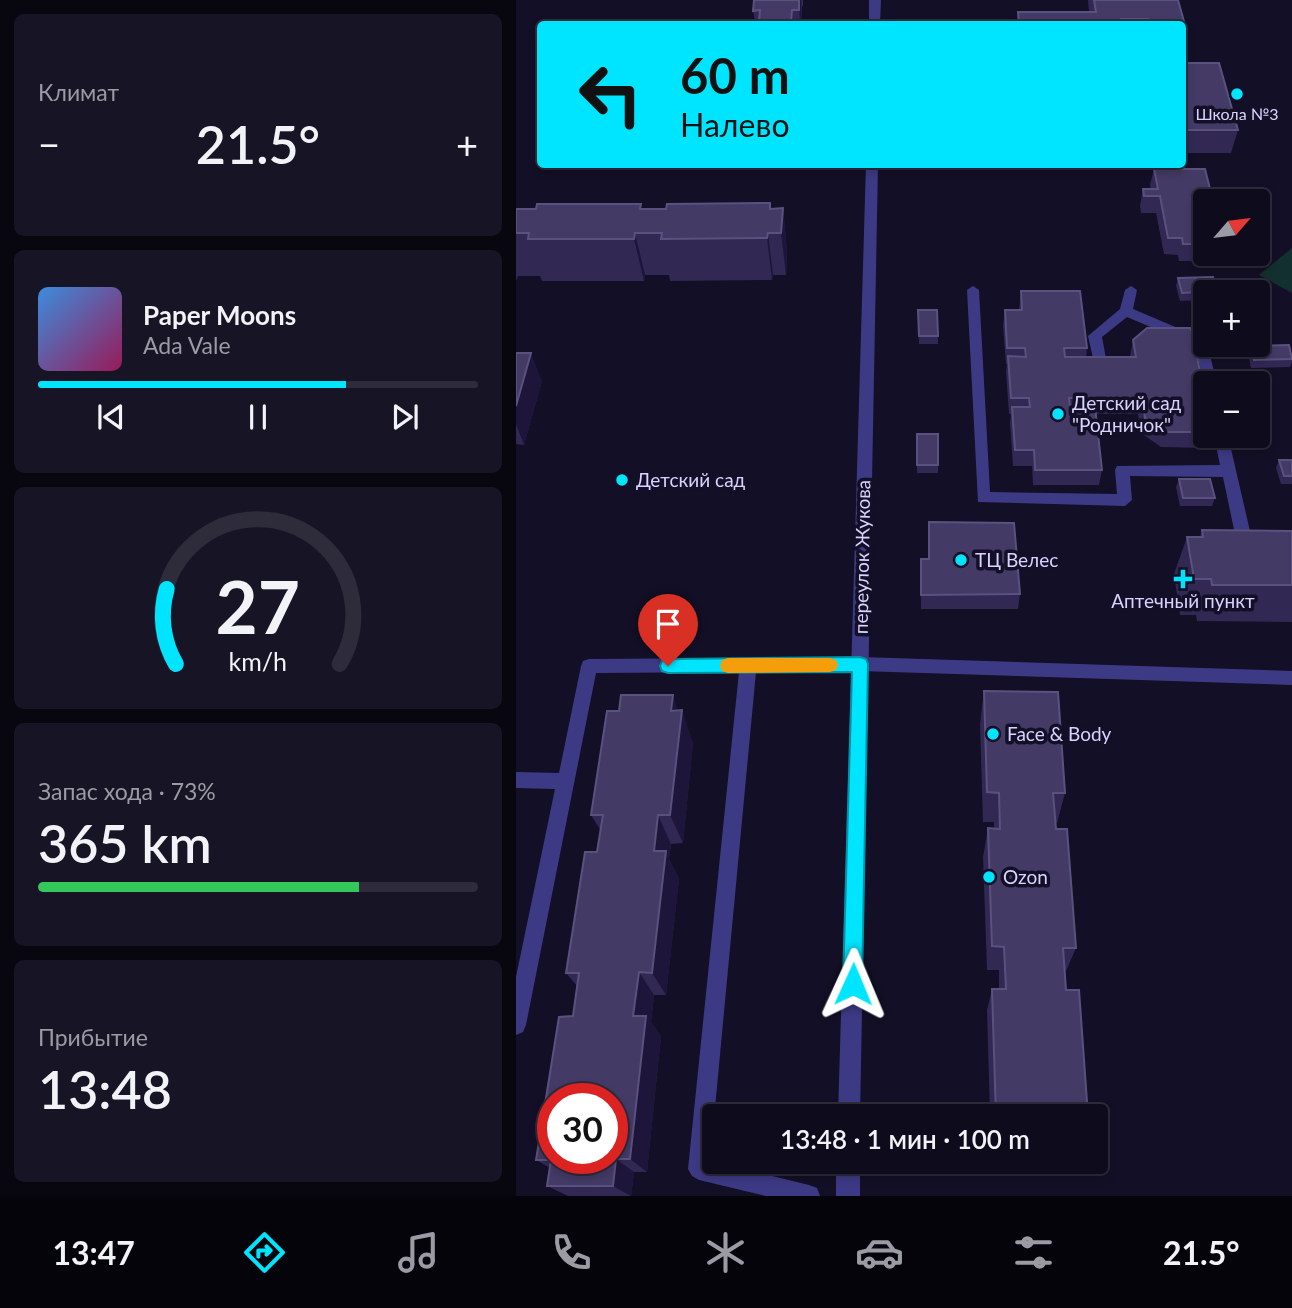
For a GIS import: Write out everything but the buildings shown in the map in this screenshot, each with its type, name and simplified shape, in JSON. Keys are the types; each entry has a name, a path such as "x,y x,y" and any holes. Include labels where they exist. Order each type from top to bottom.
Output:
{"street":[{"path":"875,0 875,21"},
{"name":"переулок Жукова","path":"850,1104 872,168"},
{"path":"848,1174 848,1196"}],"lane":[{"path":"973,290 983,498 1125,500 1122,470 1229,471"},
{"path":"1100,363 1095,336 1126,311 1131,290"},
{"path":"1126,311 1201,343 1207,371"},
{"path":"1224,448 1245,544"},
{"path":"516,1025 589,666 860,664 1292,678"},
{"path":"748,666 699,1169 809,1196"},
{"path":"516,780 564,781"}],"green space":[{"path":"1292,248 1292,293 1259,275"}],"slow traffic":[{"path":"728,666 830,665"}],"place":[{"name":"Школа №3","path":"1237,94"},
{"name":"Детский сад \"Родничок\"","path":"1058,414"},
{"name":"Детский сад","path":"622,480"},
{"name":"ТЦ Велес","path":"961,560"},
{"name":"Аптечный пункт","path":"1183,579"},
{"name":"Face & Body","path":"993,734"},
{"name":"Ozon","path":"989,877"}],"route":[{"path":"668,666 860,664 853,984"}]}
